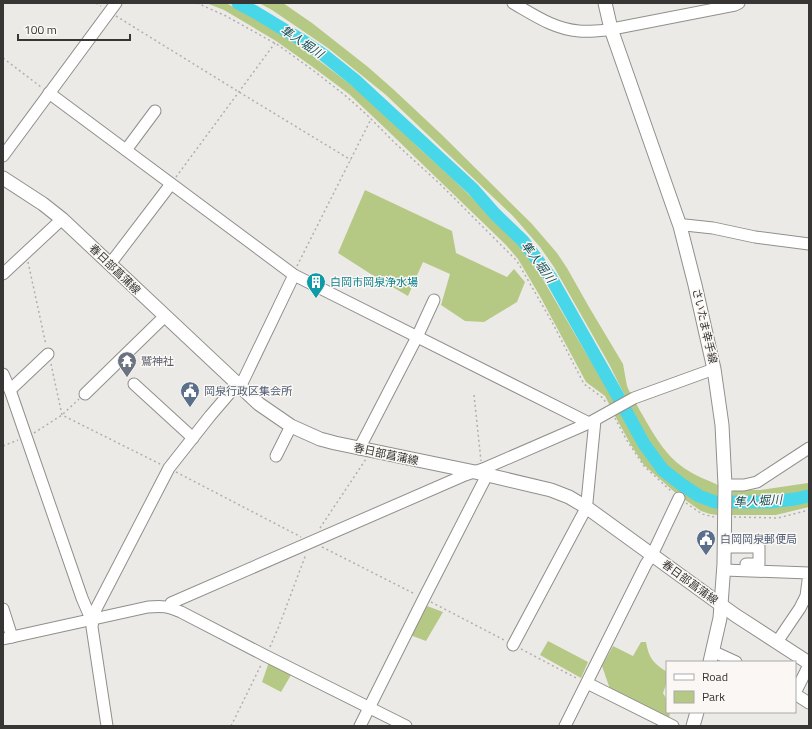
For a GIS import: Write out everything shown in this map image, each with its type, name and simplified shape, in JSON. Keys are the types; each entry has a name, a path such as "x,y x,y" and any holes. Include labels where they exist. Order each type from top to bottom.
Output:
{"main road":[{"name":"さいたま幸手線","path":"605,3 611,29 680,226 714,369 722,425 725,486 725,547 722,605 711,656"},
{"name":"春日部菖蒲線","path":"3,178 43,204 62,219 259,404 291,426 320,439 365,450 482,472 551,490 569,497 586,507 722,605 809,664"},
{"path":"693,726 697,713"}],"street":[{"path":"514,3 548,23 564,29 579,32 611,29 739,3"},
{"path":"3,156 113,7"},
{"path":"49,93 293,275 417,337 592,421"},
{"path":"126,150 155,111"},
{"path":"110,264 171,184"},
{"path":"3,274 62,219"},
{"path":"680,226 685,225 713,228 755,237 809,244"},
{"path":"107,726 92,627 99,602 170,468 210,416 234,388 243,381 293,275"},
{"path":"365,450 434,300"},
{"path":"85,394 165,316"},
{"path":"10,390 48,354"},
{"path":"170,607 172,603 465,475 482,472 592,421 634,398 714,369"},
{"path":"3,374 27,438 82,598 93,620"},
{"path":"134,384 193,438"},
{"path":"513,645 586,507 592,421"},
{"path":"276,456 291,426"},
{"path":"725,486 744,485 756,482 809,448"},
{"path":"360,726 424,598 482,472"},
{"path":"565,726 646,564 652,555 679,498"},
{"path":"724,567 759,564 759,547 725,547"},
{"path":"724,567 809,573 805,611 777,642"},
{"path":"3,609 8,638 148,608 163,606 170,607 406,726"},
{"path":"711,656 732,661"},
{"path":"796,691 809,664"},
{"path":"587,683 673,726"},
{"path":"796,694 809,703"}],"path":[{"path":"96,3 113,7 238,92 351,160"},
{"path":"198,3 226,16 274,43 336,88 440,184 517,261 552,322 584,384 603,398 626,439 644,466 679,498 702,514 716,517 778,518 809,510"},
{"path":"171,184 274,43"},
{"path":"3,58 49,93"},
{"path":"293,275 371,119"},
{"path":"25,253 62,414"},
{"path":"3,446 27,438 62,414 85,394"},
{"path":"474,395 482,472"},
{"path":"62,414 170,468 311,542 424,598"},
{"path":"320,528 365,450"},
{"path":"231,726 266,656 311,542"}],"green space":[{"path":"206,3 226,3 260,21 306,51 354,87 452,178 508,233 529,258 616,403 610,406 605,396 586,382 541,298 518,259 506,245 349,94 276,41 224,10"},
{"path":"259,3 283,3 312,23 368,67 440,133 532,224 557,253 567,268 623,364 627,386 631,395 626,398 609,364 554,267 540,247 513,216 386,95 328,48 272,10"},
{"path":"365,190 452,231 456,253 507,277 514,269 525,282 517,302 484,322 465,321 441,305 450,274 423,262 408,296 338,253"},
{"path":"635,402 655,436 673,459 689,471 718,485 717,498 710,497 698,491 666,467 640,431 629,405"},
{"path":"619,410 649,456 667,476 690,494 706,503 717,506 717,515 701,511 678,495 644,465 614,414"},
{"path":"809,483 809,491 790,495 771,497 732,497 733,490 760,490"},
{"path":"809,501 809,507 776,515 732,515 732,507 781,507"},
{"path":"427,606 443,612 426,641 410,635"},
{"path":"548,641 588,662 581,678 540,655"},
{"path":"641,642 646,642 652,660 666,671 666,685 663,693 666,698 666,713 670,713 669,719 610,689 602,666 613,646 633,656"},
{"path":"269,662 291,675 281,692 262,682"}],"waterway":[{"name":"隼人堀川","path":"238,3 303,41 325,56 355,80 473,189 495,214 523,241 551,278 644,444 663,470 699,496 715,502 770,502 809,496"}],"place":[{"name":"白岡市岡泉浄水場","path":"316,299"},
{"name":"鷲神社","path":"127,378"},
{"name":"岡泉行政区集会所","path":"190,408"},
{"name":"白岡岡泉郵便局","path":"706,556"}]}
